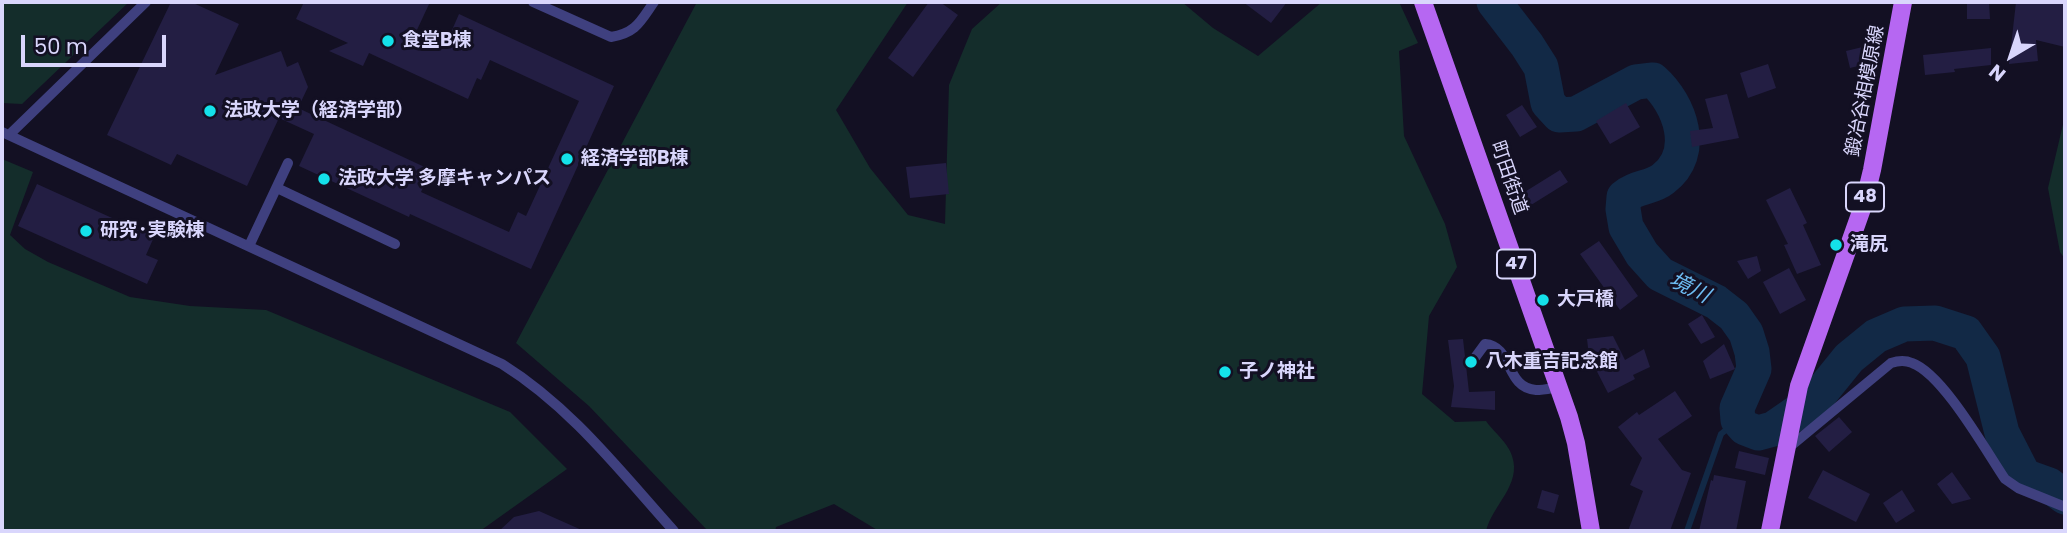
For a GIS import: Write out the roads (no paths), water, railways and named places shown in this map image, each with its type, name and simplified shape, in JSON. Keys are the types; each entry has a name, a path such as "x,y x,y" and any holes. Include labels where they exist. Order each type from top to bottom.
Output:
{"main road":[{"name":"町田街道","path":"1423,2 1559,387 1576,443 1591,531"},
{"name":"鍛冶谷相模原線","path":"1785,452 1799,386 1864,203 1879,137 1903,2"},
{"name":"48","path":"1770,531 1785,452"}],"lane":[{"path":"146,2 5,134 502,364 530,381 574,419 674,531"},
{"path":"533,2 611,37 634,30 654,2"},
{"path":"249,246 288,163"},
{"path":"276,188 395,244"},
{"path":"1474,359 1485,344 1497,346 1502,351 1512,376 1523,385 1535,390 1559,387"},
{"path":"1785,452 1891,363 1913,363 1953,402 2005,479 2018,488 2065,507"}],"waterway":[{"name":"境川","path":"1494,2 1541,67 1548,103 1559,115 1576,114 1636,82 1653,80 1671,102 1681,129 1680,156 1674,168 1663,179 1624,197 1626,227 1642,254 1660,274 1716,302 1734,316 1746,333 1754,369 1737,408 1738,420 1745,428 1758,433 1773,429 1815,400 1849,358 1876,336 1904,324 1935,323 1966,333 1983,357 2002,433 2024,476 2049,485 2065,497"},
{"path":"1687,531 1721,434 1738,420"}],"place":[{"name":"食堂B棟","path":"388,41"},
{"name":"法政大学（経済学部）","path":"210,111"},
{"name":"経済学部B棟","path":"567,159"},
{"name":"法政大学 多摩キャンパス","path":"324,179"},
{"name":"研究･実験棟","path":"86,231"},
{"name":"滝尻","path":"1836,245"},
{"name":"大戸橋","path":"1543,300"},
{"name":"八木重吉記念館","path":"1471,362"},
{"name":"子ノ神社","path":"1225,372"}]}
